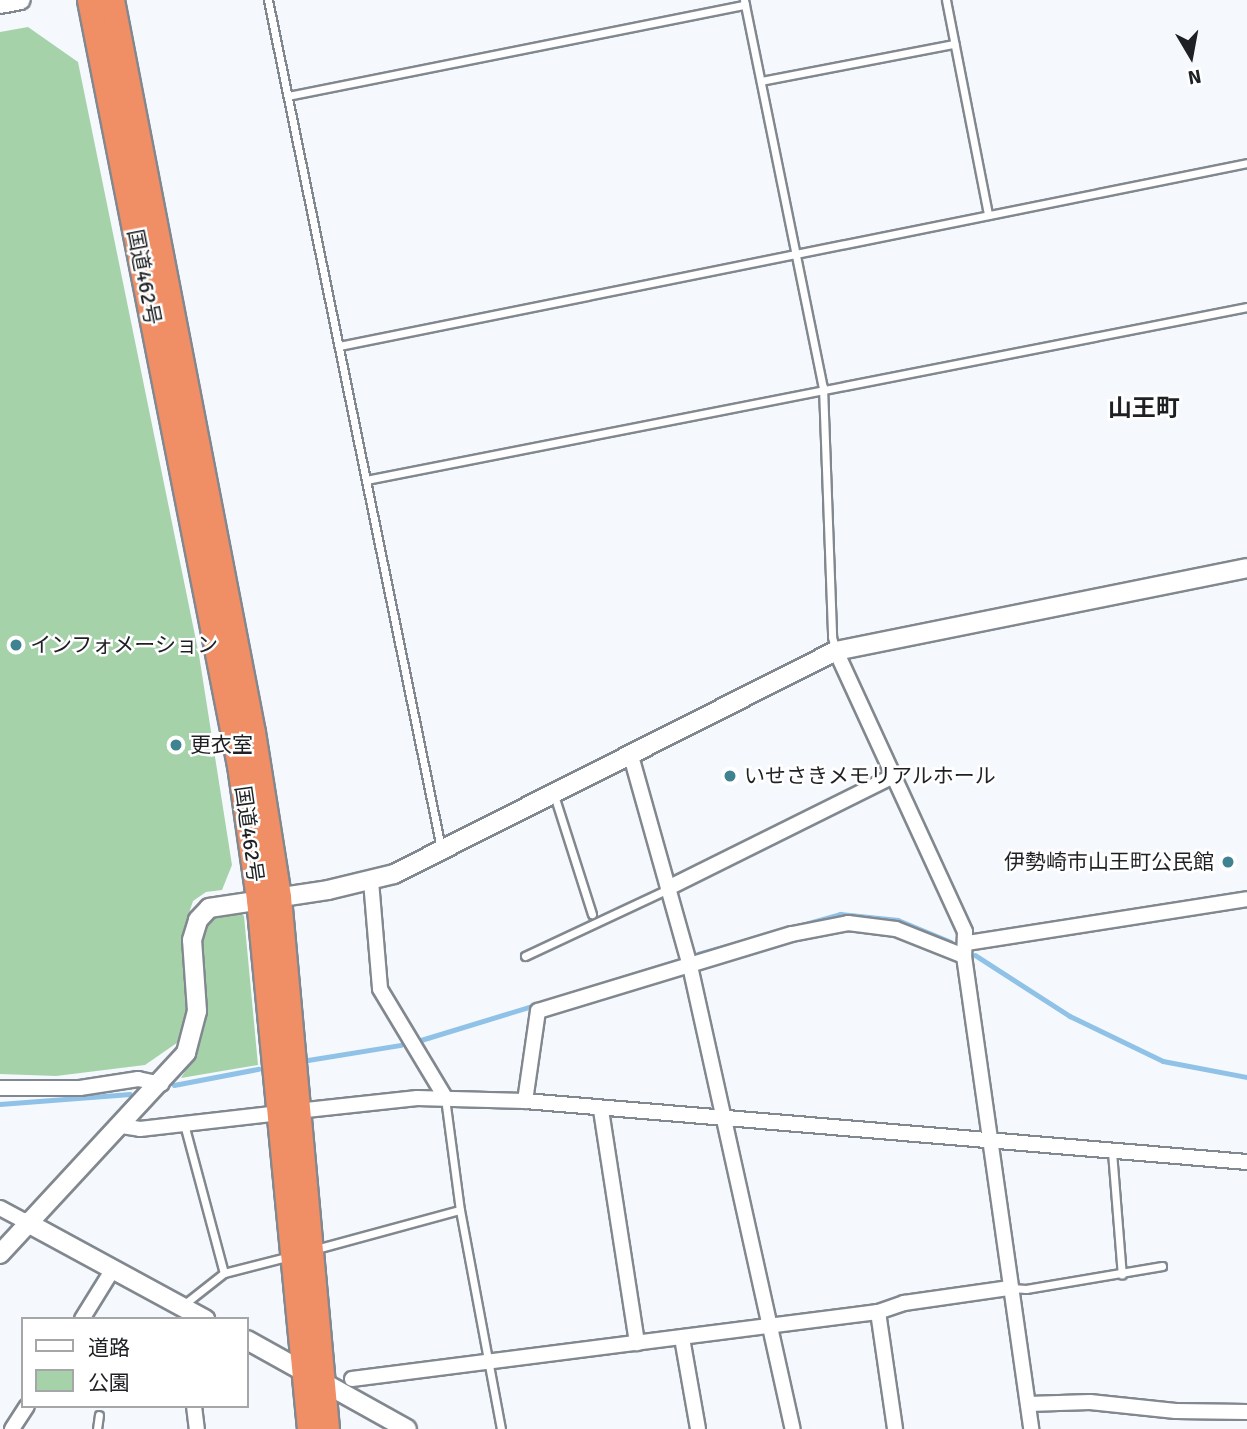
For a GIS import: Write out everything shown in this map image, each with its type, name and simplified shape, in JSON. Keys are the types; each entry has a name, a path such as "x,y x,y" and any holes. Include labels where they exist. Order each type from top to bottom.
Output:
{"highway":[{"name":"国道462号","path":"89,0 237,752 269,898"},
{"name":"国道462号","path":"112,0 254,732 314,1377 327,1429"},
{"name":"国道462号","path":"309,1429 314,1377"}],"street":[{"path":"0,4 21,0"},
{"path":"0,1254 26,1222 161,1084 186,1053 195,1026 192,940 198,920 218,904 371,881 443,852 836,651 1247,568"},
{"path":"836,651 894,776 965,950 988,1142 1031,1429"},
{"path":"631,756 690,966 727,1120 793,1429"},
{"path":"668,888 894,776"},
{"path":"371,881 380,989 445,1097"},
{"path":"525,1101 538,1011 792,934 848,923 896,929 965,950 1247,899"},
{"path":"0,1088 80,1088 138,1080 161,1084"},
{"path":"122,1126 184,1124 445,1097 525,1101 601,1110 1247,1162"},
{"path":"601,1110 637,1343"},
{"path":"0,1208 191,1314"},
{"path":"83,1317 113,1269"},
{"path":"352,1379 878,1312 904,1303 1010,1287"},
{"path":"878,1312 895,1429"},
{"path":"682,1338 698,1429"},
{"path":"248,1341 407,1429"},
{"path":"1028,1404 1090,1402 1176,1411 1247,1412"},
{"path":"12,1429 26,1408"},
{"path":"194,1408 197,1429"}],"lane":[{"path":"268,0 443,852"},
{"path":"946,0 988,215"},
{"path":"288,96 745,2 823,387 832,637 836,651"},
{"path":"761,81 954,44"},
{"path":"339,345 797,251 1247,163"},
{"path":"366,480 823,387 1247,307"},
{"path":"554,794 592,914"},
{"path":"525,956 668,888"},
{"path":"445,1097 460,1210 501,1429"},
{"path":"184,1124 224,1273"},
{"path":"1112,1152 1122,1275"},
{"path":"191,1314 224,1273 460,1210"},
{"path":"1010,1287 1026,1289 1122,1275 1162,1266"},
{"path":"97,1429 99,1415"}],"green space":[{"path":"28,27 78,62 199,655 232,865 222,890 206,892 193,901 185,925 189,1003 184,1038 145,1065 56,1076 0,1074 0,32"},
{"path":"236,910 244,916 258,1065 181,1078 198,1050 206,1021 201,935 209,919"}],"waterway":[{"path":"698,954 840,914 898,920 951,942"},
{"path":"975,955 1070,1016 1163,1061 1247,1077"},
{"path":"570,994 680,960"},
{"path":"421,1040 539,1004"},
{"path":"308,1060 401,1045"},
{"path":"174,1085 258,1069"},
{"path":"0,1104 130,1094"}],"place":[{"name":"インフォメーション","path":"16,645"},
{"name":"更衣室","path":"176,745"},
{"name":"いせさきメモリアルホール","path":"730,776"},
{"name":"伊勢崎市山王町公民館","path":"1228,862"}],"district":[{"name":"山王町","path":"1144,409"}]}
